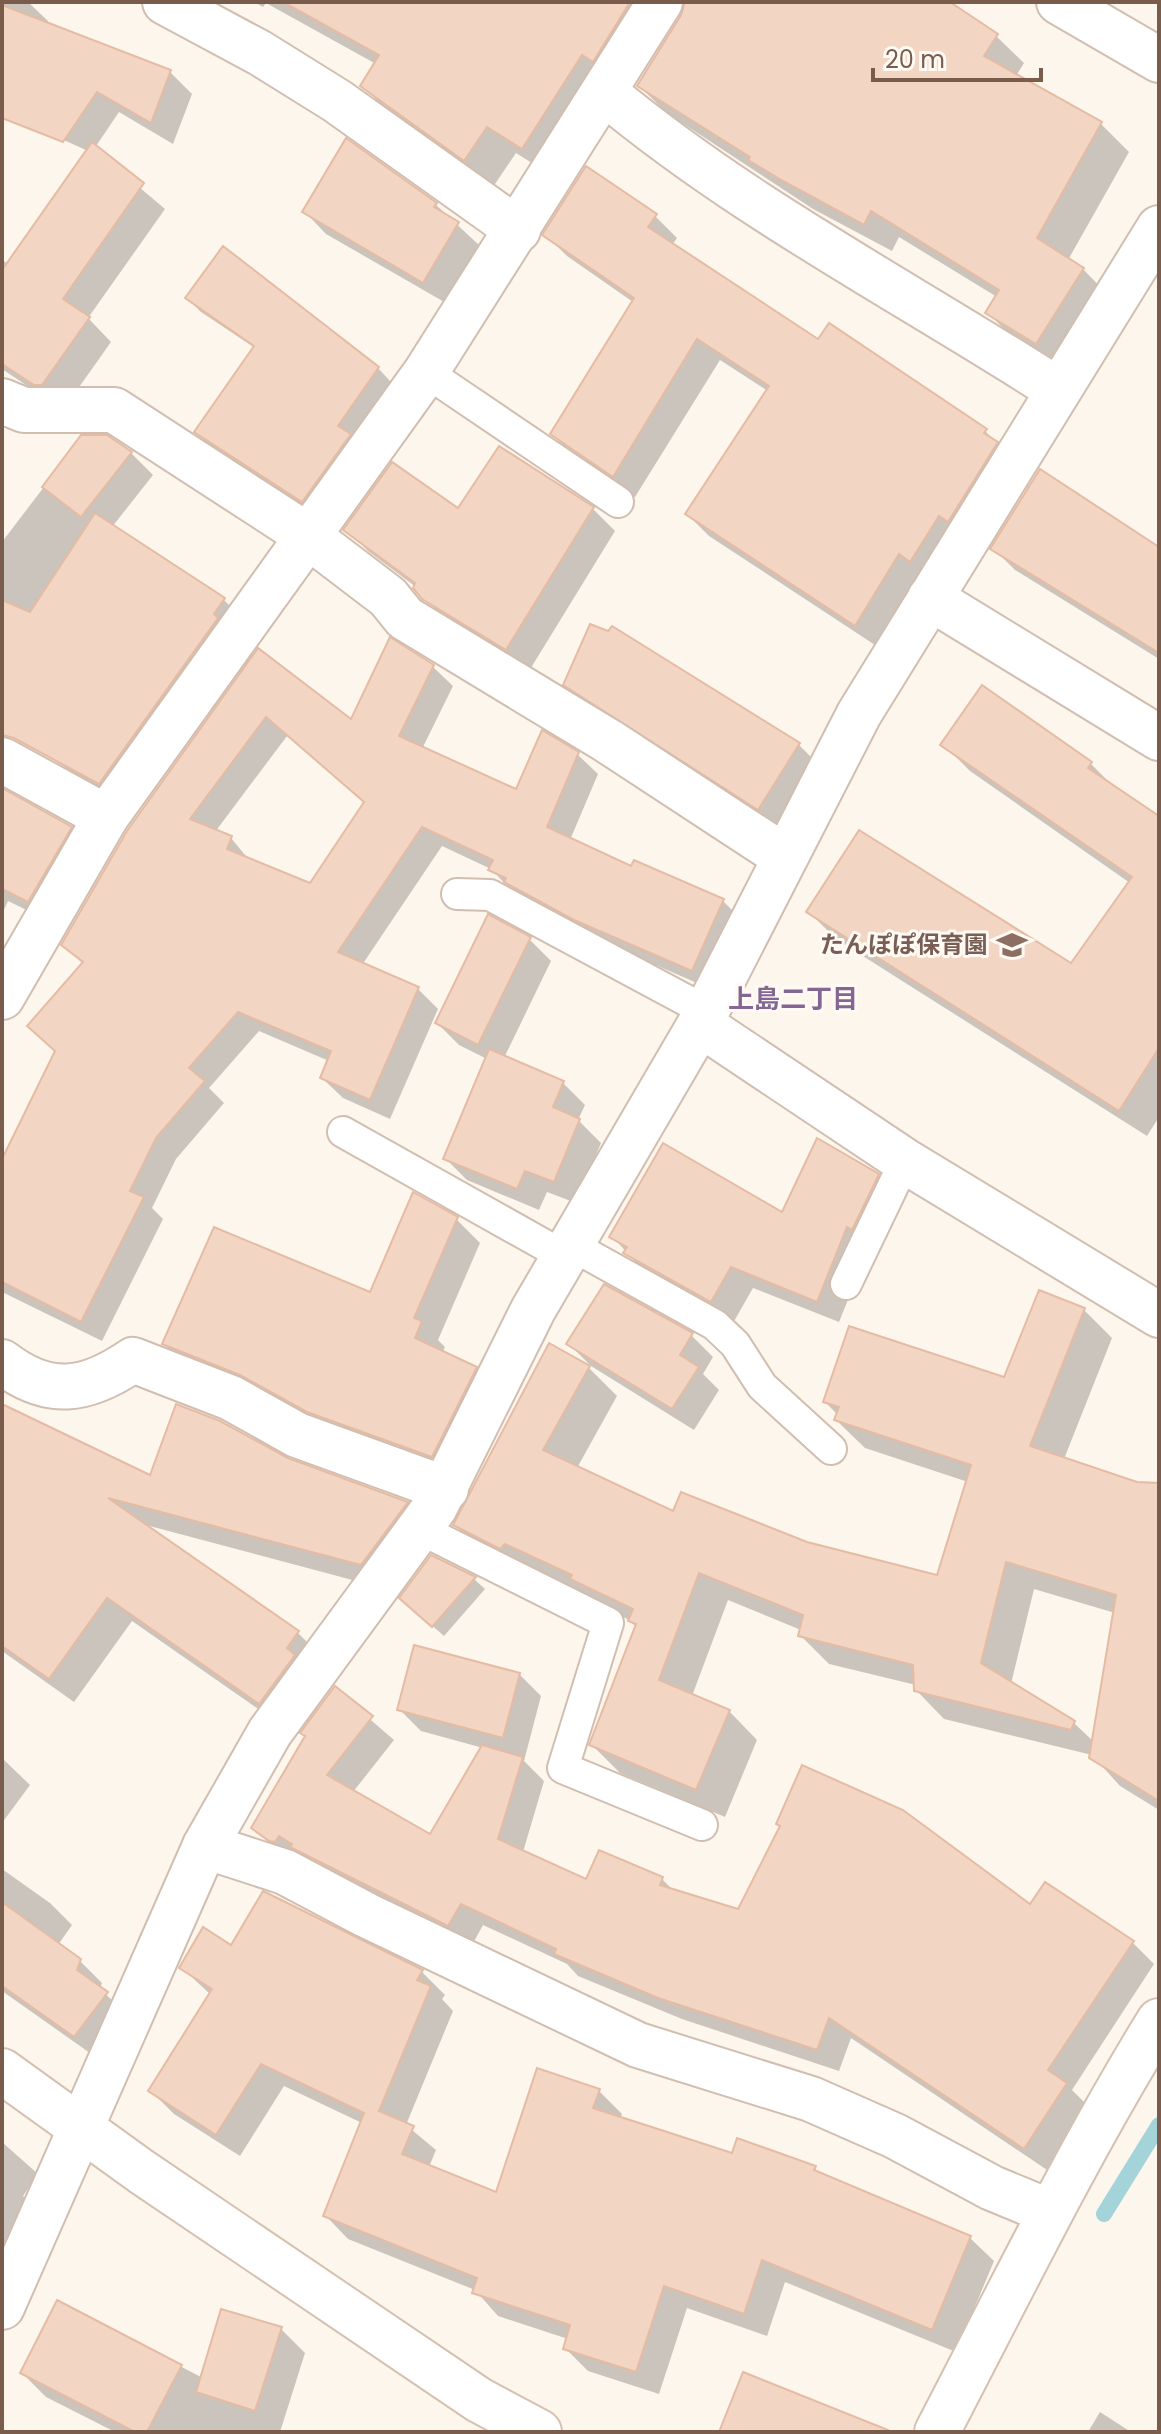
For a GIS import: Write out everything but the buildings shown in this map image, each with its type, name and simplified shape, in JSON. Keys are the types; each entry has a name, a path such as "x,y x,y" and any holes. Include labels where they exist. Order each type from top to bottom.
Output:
{"street":[{"path":"165,2 260,53 337,101 518,230"},
{"path":"2,997 106,817 426,372 660,2"},
{"path":"1059,2 1159,60"},
{"path":"604,92 646,127 762,208 1058,390"},
{"path":"2,2307 205,1846 270,1732 420,1529 446,1489 533,1310 703,1018 859,714 1159,228"},
{"path":"2,401 24,410 114,410 308,536 388,597 405,618 608,741 785,857"},
{"path":"930,598 1159,738"},
{"path":"2,760 106,817"},
{"path":"703,1018 905,1161 1159,1315"},
{"path":"2,1362 25,1380 69,1389 104,1380 133,1360 231,1398 297,1435 446,1489"},
{"path":"205,1846 285,1872 366,1915 624,2039 811,2099 895,2136 992,2188 1050,2212"},
{"path":"937,2432 1050,2212 1159,2021"},
{"path":"2,2071 479,2400 539,2432"}],"lane":[{"path":"426,372 618,502"},
{"path":"457,894 490,895 703,1018"},
{"path":"343,1132 715,1325 735,1344 762,1386 831,1449"},
{"path":"846,1284 905,1161"},
{"path":"420,1529 608,1623 563,1768 702,1825"}],"waterway":[{"path":"1104,2214 1159,2125"}],"place":[{"name":"たんぽぽ保育園","path":"1012,945"}],"district":[{"name":"上島二丁目","path":"793,999"}]}
